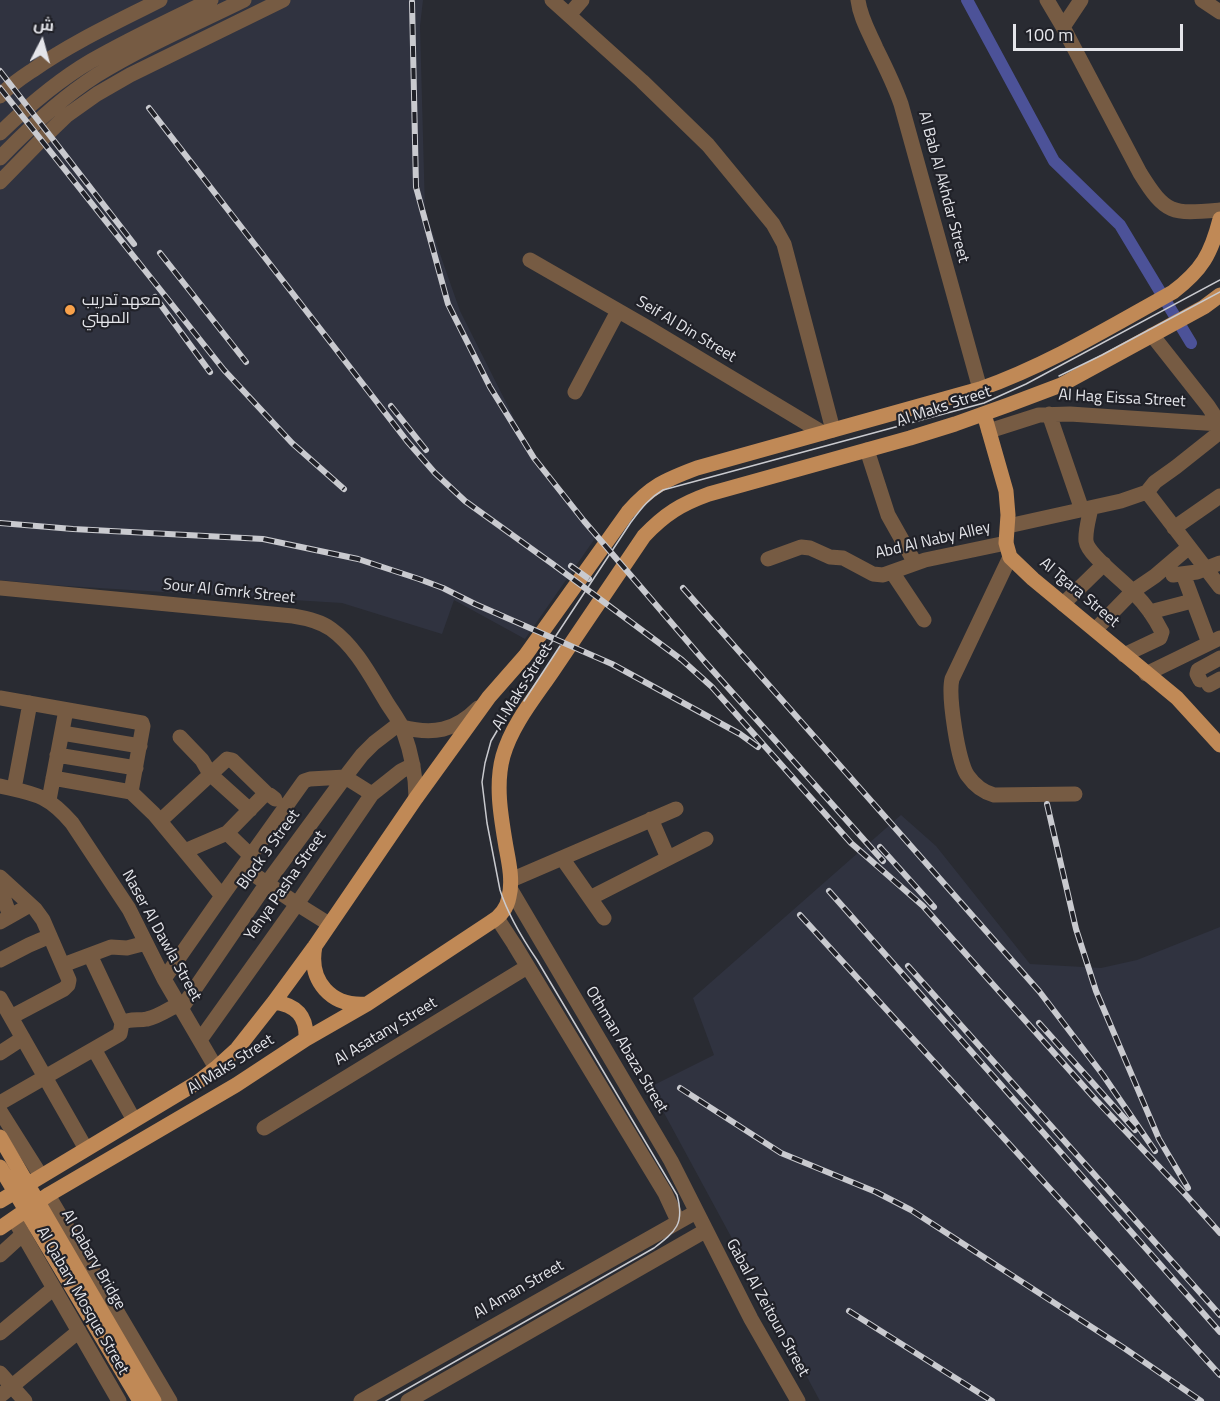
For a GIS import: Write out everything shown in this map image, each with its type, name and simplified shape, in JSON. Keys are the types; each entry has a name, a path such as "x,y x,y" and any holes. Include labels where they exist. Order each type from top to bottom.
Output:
{"main road":[{"name":"Al Maks Street","path":"0,1201 198,1082 237,1049 315,946 416,798 489,697 525,656 628,512 642,496 659,484 697,468 980,389 1017,374 1097,334 1173,292 1198,270 1213,244 1220,219"},
{"name":"Al Maks Street","path":"0,1228 48,1196 236,1085 306,1039 367,1004 503,912 511,885 499,789 503,756 509,740 547,679 644,536 670,512 687,502 731,487 933,431 1027,398 1061,384 1204,307 1220,295"},
{"path":"984,414 1006,491 1008,550"},
{"name":"Al Tgara Street","path":"1008,550 1063,604 1185,706 1220,745"},
{"path":"315,946 313,963 315,972 328,993 350,1004 367,1004"},
{"path":"273,1002 283,1003 297,1011 305,1024 306,1039"},
{"name":"Al Qabary Bridge","path":"0,1137 154,1401"},
{"name":"Al Qabary Bridge","path":"0,1167 140,1401"}],"street":[{"path":"0,96 10,85 48,59 160,0"},
{"path":"0,133 53,87 89,62 211,0"},
{"path":"0,158 38,120 96,75 133,54 244,0"},
{"path":"0,182 66,116 97,94 130,75 283,0"},
{"path":"552,0 642,81 708,145 773,224 784,244 828,431"},
{"path":"569,15 582,0"},
{"name":"Al Bab Al Akhdar Street","path":"858,0 864,24 894,84 901,104 980,389"},
{"path":"1047,0 1154,195 1172,209 1187,212 1220,210"},
{"path":"1063,27 1081,0"},
{"path":"1202,0 1220,12"},
{"name":"Seif Al Din Street","path":"530,260 828,431"},
{"path":"575,392 618,311"},
{"path":"1152,335 1220,424"},
{"path":"1049,414 1086,509 1089,548 1133,591 1162,632 1160,638 1124,655"},
{"name":"Al Hag Eissa Street","path":"989,430 1049,414 1081,414 1220,424"},
{"path":"1008,526 1121,501 1147,492 1155,482 1220,432"},
{"path":"867,450 888,515 915,563"},
{"path":"1147,492 1189,547 1213,566 1220,587"},
{"path":"1174,528 1218,501"},
{"name":"Abd Al Naby Alley","path":"768,559 801,547 810,548 830,557 843,558 873,574 883,575 915,563 1008,550"},
{"path":"1095,630 1133,591 1189,547"},
{"path":"1008,550 952,679 951,700 961,761 967,776 987,793 994,795 1075,795"},
{"path":"1063,604 1104,564"},
{"path":"1155,576 1197,572 1213,566"},
{"path":"892,572 924,620"},
{"path":"1146,674 1216,642 1192,601 1183,574"},
{"name":"Sour Al Gmrk Street","path":"0,588 293,615 309,618 331,629 349,646 401,725 413,765 416,798"},
{"path":"1150,612 1192,601"},
{"path":"1210,682 1197,674 1197,670 1220,658"},
{"path":"401,725 417,731 431,732 446,729 471,715 489,697"},
{"path":"1,703 30,703 139,722 143,726 131,792"},
{"path":"30,703 7,788 36,794 49,800 66,710"},
{"name":"Block 3 Street","path":"180,1006 362,755 374,743 401,725"},
{"path":"62,733 140,746"},
{"path":"180,738 202,760 210,774 250,810"},
{"path":"57,755 136,768"},
{"path":"160,821 227,759 230,759 267,794 285,807"},
{"name":"Yehya Pasha Street","path":"200,1040 372,794 401,771 413,765"},
{"path":"164,979 302,783 307,780 345,777 372,794"},
{"path":"53,778 131,792 160,821 222,896"},
{"path":"185,851 227,833 267,794"},
{"name":"Naser Al Dawla Street","path":"49,800 62,810 72,823 129,909 164,979 216,1068"},
{"path":"511,885 562,858 676,809"},
{"path":"651,819 668,858"},
{"path":"227,833 247,861 267,883 329,924"},
{"path":"590,898 706,839"},
{"path":"562,858 604,918"},
{"path":"0,877 43,920 69,980 64,989 10,1017"},
{"name":"Othman Abaza Street","path":"511,885 670,1161 705,1231"},
{"path":"0,888 5,919 30,905"},
{"path":"497,918 665,1193 678,1221"},
{"path":"0,960 50,936"},
{"path":"63,965 111,947 127,948 146,943"},
{"path":"0,1103 122,1032 122,1023 90,955"},
{"name":"Al Asatany Street","path":"264,1128 527,967"},
{"path":"0,998 86,1149"},
{"path":"122,1023 128,1019 154,1018 180,1006"},
{"path":"0,1053 23,1038"},
{"path":"94,1049 134,1120"},
{"path":"0,1111 41,1176"},
{"name":"Al Qabary Mosque Street","path":"48,1196 170,1401"},
{"name":"Al Aman Street","path":"361,1401 696,1212"},
{"name":"Al Qabary Mosque Street","path":"14,1219 119,1401"},
{"path":"408,1401 705,1231"},
{"name":"Gabal Al Zeitoun Street","path":"705,1231 751,1319 798,1401"},
{"path":"0,1255 23,1234"},
{"path":"0,1333 54,1288"},
{"path":"6,1391 79,1331"},
{"path":"0,1373 6,1391 25,1401"}],"shaded area":[{"path":"0,0 423,0 420,26 425,211 460,311 528,446 598,534 525,639 454,600 442,634 342,603 0,580"},
{"path":"901,815 936,846 1030,964 1101,968 1137,960 1220,927 1220,1401 820,1401 650,1087 714,1055 693,998"}],"waterway":[{"path":"967,0 1054,161 1120,225 1191,343"}],"tram line":[{"path":"386,1401 654,1248 668,1237 679,1220 677,1195 507,908 500,890 487,823 482,782 491,741 532,672 631,522 649,500 663,490 984,403 1026,384 1220,280"},
{"path":"1059,376 1220,292"},
{"path":"524,701 560,646"}],"railway":[{"path":"412,2 416,187 448,304 490,387 534,458 584,521 706,663 883,861"},
{"path":"0,71 134,244"},
{"path":"0,88 224,370 292,443 344,489"},
{"path":"149,108 407,441 435,473 465,501 682,660 712,687 851,843 923,906 1096,1100 1220,1233"},
{"path":"160,253 246,362"},
{"path":"155,297 210,372"},
{"path":"391,406 426,450"},
{"path":"0,523 263,539 358,559 443,588 612,664 740,734 758,747"},
{"path":"571,566 589,579"},
{"path":"683,588 1039,991 1103,1075 1155,1151"},
{"path":"1047,804 1076,929 1096,991 1159,1139 1188,1188"},
{"path":"880,847 934,907"},
{"path":"829,891 1220,1332"},
{"path":"800,915 1220,1375"},
{"path":"908,966 1220,1315"},
{"path":"1039,1023 1135,1130"},
{"path":"680,1088 781,1153 876,1192 911,1210 1124,1348 1201,1401"},
{"path":"849,1311 992,1401"}],"place":[{"name":"معهد تدريب المهني","path":"70,310"}]}
